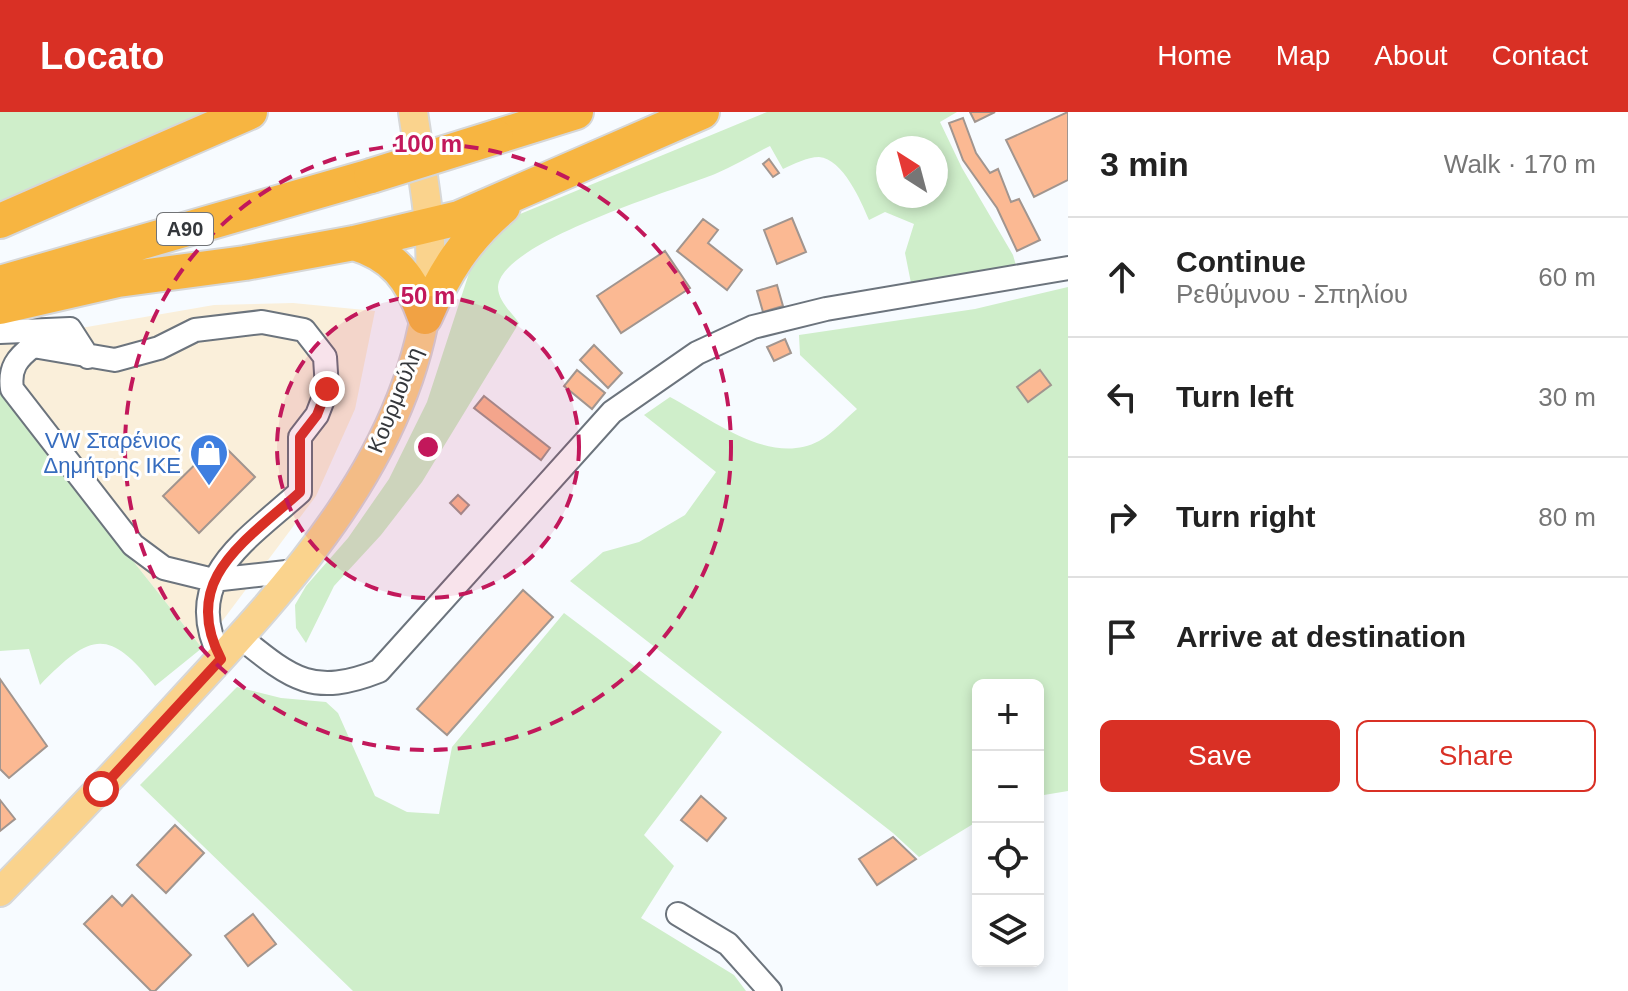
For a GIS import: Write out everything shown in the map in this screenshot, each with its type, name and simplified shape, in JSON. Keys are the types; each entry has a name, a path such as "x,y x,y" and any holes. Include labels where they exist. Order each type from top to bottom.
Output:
{"highway":[{"path":"0,221 250,112"},
{"name":"Α90","path":"0,283 371,176 576,112"},
{"path":"0,307 118,280 245,263 354,243 459,218 530,190 702,112"},
{"path":"425,317 440,282 465,243 493,215 530,190"},
{"path":"354,243 377,250 394,262 416,292 425,317"}],"main road":[{"name":"Κουρμούλη","path":"0,892 240,637 338,514 385,436 404,391 425,317 431,268 413,112"}],"street":[{"path":"240,637 280,670 311,682 345,685 379,671 612,412 697,353 753,327 826,309 1068,268"},
{"path":"221,659 208,633 206,604 213,580 230,556 300,492 300,437 317,415 327,389 325,357 304,330 262,322 195,330 159,348 115,360 33,346 18,358 10,375 12,389 133,545 164,568 213,580 295,571"},
{"path":"0,332 70,329 88,357"},
{"path":"678,914 728,944 770,991"}],"shaded area":[{"path":"293,303 375,311 355,409 316,496 202,648 0,393 0,342 214,305"}],"green space":[{"path":"0,112 222,112 0,202"},
{"path":"767,112 957,112 940,122 947,136 876,136 876,208 948,208 948,139 1013,255 1017,269 989,270 911,283 905,253 914,224 885,212 869,220 850,182 836,165 814,157 783,169 770,146 715,174 557,236 527,253 506,270 498,287 499,292 519,323 422,482 381,535 334,586 306,643 296,628 295,605 306,586 348,538 389,479 427,402 471,267 501,222"},
{"path":"1068,287 1068,791 1044,795 1044,679 972,679 972,825 919,857 893,833 570,581 603,552 639,542 685,515 716,472 644,415 670,397 742,437 781,448 800,447 824,438 857,409 800,355 799,335 975,309"},
{"path":"0,393 202,648 155,686 124,653 111,646 99,644 86,647 72,655 40,685 29,649 0,651"},
{"path":"564,613 722,732 644,835 674,866 641,918 734,975 746,991 353,991 140,785 237,687 281,698 326,702 338,713 375,796 407,812 439,814 452,747"}],"building":[{"path":"970,112 995,112 975,122"},
{"path":"1068,112 1068,180 1034,197 1006,140"},
{"path":"963,118 976,153 990,173 998,169 1011,202 1019,199 1040,240 1017,251 997,208 963,160 949,123"},
{"path":"769,159 779,173 773,177 763,164"},
{"path":"792,218 806,252 777,264 764,230"},
{"path":"703,219 718,230 708,243 742,270 727,290 677,251"},
{"path":"665,251 690,288 621,333 597,296"},
{"path":"777,285 783,306 763,312 757,291"},
{"path":"785,339 791,353 774,361 767,347"},
{"path":"594,345 622,373 608,388 580,360"},
{"path":"577,370 605,393 592,409 564,386"},
{"path":"1040,370 1051,385 1028,402 1017,387"},
{"path":"484,396 550,448 541,460 474,408"},
{"name":"VW Σταρένιος Δημήτρης ΙΚΕ","path":"219,441 255,477 199,533 163,496"},
{"path":"458,495 469,505 461,514 450,503"},
{"path":"523,590 553,617 447,735 417,709"},
{"path":"0,679 47,746 9,778 0,769"},
{"path":"701,796 726,818 707,841 681,820"},
{"path":"0,800 15,819 0,831"},
{"path":"175,825 204,853 166,893 137,865"},
{"path":"893,837 916,859 877,885 859,859"},
{"path":"132,895 191,955 155,991 151,991 84,924 112,896 122,906"},
{"path":"253,914 276,944 248,966 225,936"}],"place":[{"name":"VW Σταρένιος Δημήτρης ΙΚΕ","path":"209,487"}],"route":[{"path":"101,789 221,659 208,633 206,604 213,580 230,556 300,492 300,437 317,415 327,389"}]}
